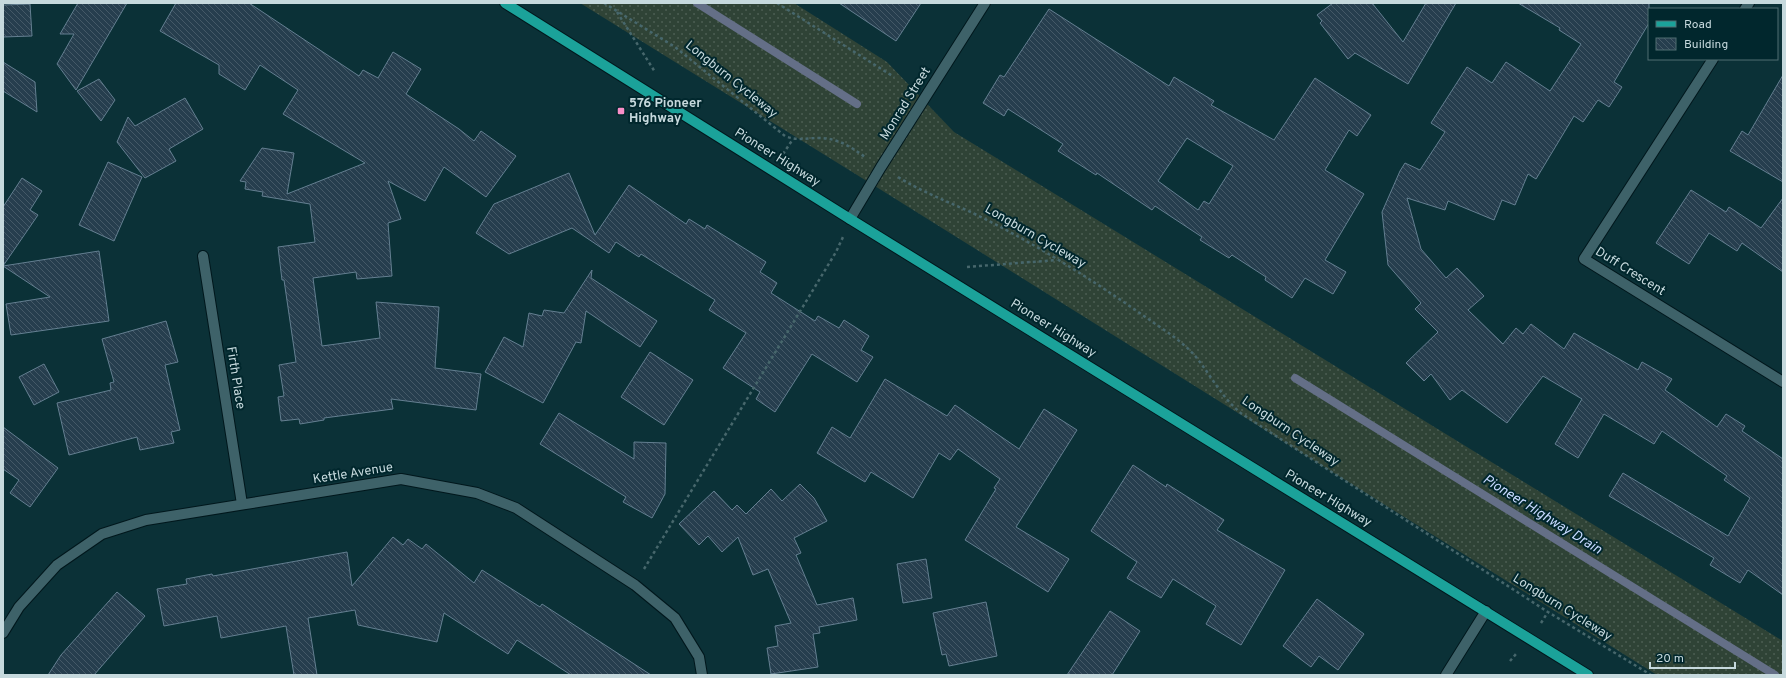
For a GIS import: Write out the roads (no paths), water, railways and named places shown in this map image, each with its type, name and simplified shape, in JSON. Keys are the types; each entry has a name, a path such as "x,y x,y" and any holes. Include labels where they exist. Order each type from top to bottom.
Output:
{"main road":[{"name":"Pioneer Highway","path":"505,3 932,270 1588,675"}],"street":[{"name":"Monrad Street","path":"850,219 885,160 985,3"},
{"name":"Duff Crescent","path":"1712,60 1584,259 1783,382"},
{"name":"Firth Place","path":"203,256 242,504"},
{"name":"Kettle Avenue","path":"3,633 19,607 57,565 102,534 146,520 401,479 477,493 516,508 635,585 675,618 699,657 702,675"},
{"path":"1446,675 1486,611"}],"waterway":[{"path":"697,3 857,104"},
{"name":"Pioneer Highway Drain","path":"1295,378 1775,675"}],"place":[{"name":"576 Pioneer Highway","path":"621,111"}]}
